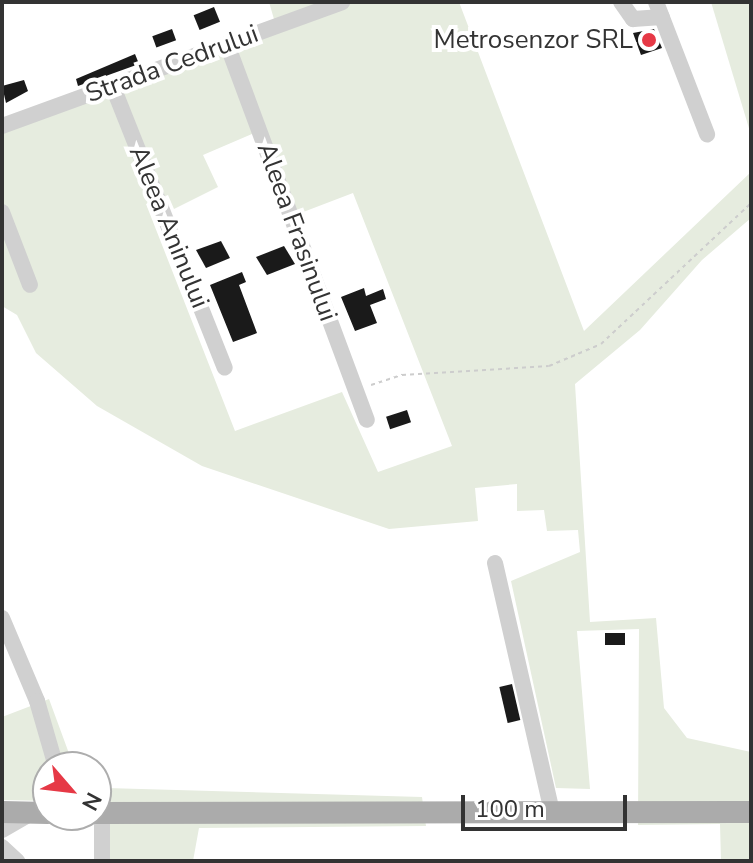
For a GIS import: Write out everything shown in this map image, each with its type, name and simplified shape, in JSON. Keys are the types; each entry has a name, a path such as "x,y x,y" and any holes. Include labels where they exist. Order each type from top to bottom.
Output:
{"main road":[{"path":"2,812 32,813"},
{"path":"112,813 751,812"}],"lane":[{"name":"Strada Cedrului","path":"2,126 342,2"},
{"path":"621,2 633,19 659,9 707,134"},
{"name":"Aleea Frasinului","path":"227,44 367,420"},
{"name":"Aleea Aninului","path":"113,87 225,368"},
{"path":"2,212 30,285"},
{"path":"495,563 552,812"},
{"path":"2,618 37,701 51,751"},
{"path":"2,830 32,817"},
{"path":"100,831 102,861"},
{"path":"2,847 17,861"}],"path":[{"path":"356,389 402,375 549,366 601,344 751,203"}],"shaded area":[{"path":"269,2 459,2 584,331 751,172 751,218 702,260 640,330 575,384 590,622 656,618 664,708 687,738 751,752 751,861 721,861 720,824 638,825 639,629 577,631 590,789 556,788 511,581 580,552 578,530 547,531 544,510 517,511 517,484 475,488 478,521 389,529 202,466 97,406 36,353 17,315 2,306 2,132 278,33","holes":["266,128 298,214 353,193 452,446 378,472 342,392 235,431 146,204 168,195 174,209 218,187 203,155"]},
{"path":"711,2 751,2 751,135"},
{"path":"49,699 68,751 32,751 32,801 2,800 2,717"},
{"path":"112,788 422,797 426,826 199,828 193,861 110,861"}],"building":[{"path":"214,7 220,22 200,30 194,15"},
{"path":"172,29 176,40 156,47 152,36"},
{"name":"Metrosenzor SRL","path":"654,29 662,48 641,55 633,33"},
{"path":"135,54 139,64 78,86 76,79"},
{"path":"24,80 28,91 6,103 2,86"},
{"path":"221,241 230,258 206,268 196,250"},
{"path":"284,246 295,264 267,275 256,257"},
{"path":"242,272 246,282 239,285 257,333 233,342 210,285"},
{"path":"364,288 366,296 383,289 386,299 370,305 377,323 355,331 341,297"},
{"path":"407,410 411,422 390,429 386,417"},
{"path":"605,633 625,633 625,645 605,645"},
{"path":"512,684 520,720 508,723 499,687"}],"place":[{"name":"Metrosenzor SRL","path":"649,40"}]}
